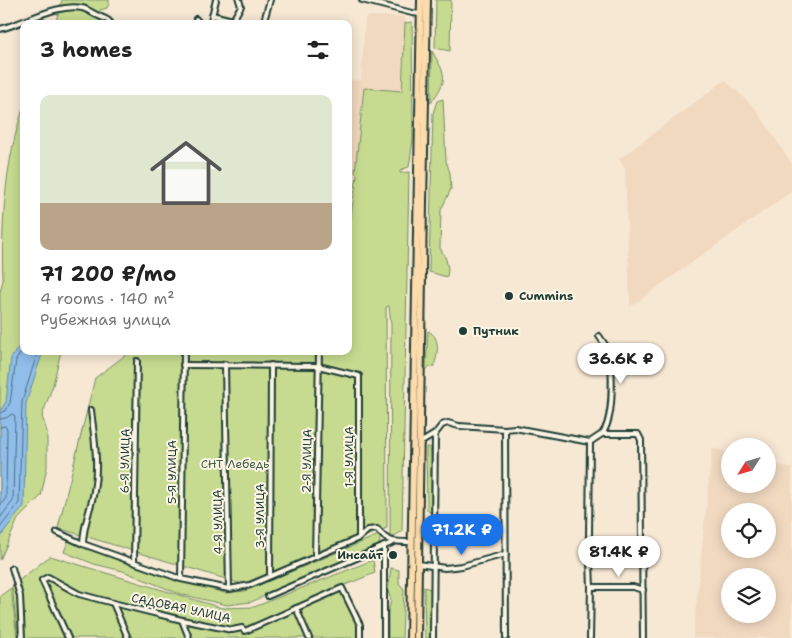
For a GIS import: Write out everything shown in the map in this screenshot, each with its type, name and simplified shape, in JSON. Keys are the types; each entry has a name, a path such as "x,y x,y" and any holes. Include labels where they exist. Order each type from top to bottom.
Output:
{"highway":[{"path":"410,638 421,0"},
{"path":"417,638 427,0"},
{"path":"417,260 419,259 419,294 421,302"},
{"path":"416,333 417,374 418,377 420,375"}],"street":[{"path":"211,20 216,0"},
{"path":"212,15 233,20 241,6 239,0"},
{"path":"264,20 270,0"},
{"path":"362,0 421,14"},
{"path":"29,20 50,10 68,7 88,10 109,20"},
{"path":"0,29 20,24"},
{"path":"420,443 435,434 442,425 448,423 459,426 515,428 590,442 606,429 609,412 612,360 610,352 599,336"},
{"name":"5-Я УЛИЦА","path":"181,579 184,355"},
{"name":"2-Я УЛИЦА","path":"315,557 319,355"},
{"name":"6-Я УЛИЦА","path":"134,562 137,361"},
{"name":"4-Я УЛИЦА","path":"225,364 229,589"},
{"path":"183,365 318,366"},
{"name":"3-Я УЛИЦА","path":"270,576 271,365"},
{"name":"1-Я УЛИЦА","path":"318,366 360,376 359,538"},
{"path":"83,544 83,532 94,491 98,460 91,410"},
{"path":"505,429 506,638"},
{"path":"433,638 435,434"},
{"path":"602,434 638,434 642,440 643,638"},
{"path":"590,442 590,638"},
{"path":"57,532 83,544 181,579 229,589 250,585 359,538 368,530 377,528 384,538 394,542 413,542"},
{"path":"268,596 394,542"},
{"path":"384,546 384,638"},
{"path":"418,564 445,568 462,566 506,554"},
{"path":"12,568 20,596 22,638"},
{"name":"САДОВАЯ УЛИЦА","path":"68,638 42,580 48,577 79,594 182,620 232,630 242,628 245,631 342,588 360,625 360,638"},
{"path":"591,587 633,587 643,590"},
{"path":"113,603 128,638"},
{"path":"296,608 309,638"},
{"path":"182,620 189,638"},
{"path":"242,628 247,638"}],"shaded area":[{"path":"370,16 405,17 401,90 364,89 352,200 352,80 361,80 365,18"},
{"path":"725,80 755,108 792,164 792,191 630,307 625,169 619,159"},
{"path":"712,448 721,450 721,493 776,493 776,464 792,468 792,638 693,638"}],"green space":[{"path":"62,0 109,0 107,8 100,10 101,20 56,20"},
{"path":"436,0 451,0 450,51 435,48"},
{"name":"СНТ Лебедь","path":"412,22 413,139 409,167 400,170 400,173 409,172 402,531 390,539 391,324 389,306 386,307 387,528 242,584 58,528 95,378 126,355 352,355 352,209 357,175 355,172 364,88 402,91 405,23"},
{"path":"432,51 444,77 431,103"},
{"path":"443,99 446,161 450,173 451,189 441,210 440,248 446,259 447,277 429,272 433,113 437,101"},
{"path":"20,120 20,355 60,355 53,385 42,416 47,432 47,467 41,496 18,519 0,560 0,292 3,280 4,214 8,170"},
{"path":"428,331 435,337 437,342 437,356 434,366 426,369"},
{"path":"426,447 430,447 431,455 431,513 427,510"},
{"path":"381,534 379,545 251,602 227,605 180,594 123,571 94,564 64,552 68,541 185,582 225,593 245,591"},
{"path":"50,556 222,608 254,607 373,560 375,573 340,587 359,625 359,638 18,638 12,586"},
{"path":"391,568 399,570 399,583 404,589 402,638 388,638 388,613 391,600 388,591"},
{"path":"424,587 430,589 431,594 431,638 425,638"},
{"path":"11,588 17,638 0,638 0,596"}],"water":[{"path":"20,345 20,355 42,355 26,403 24,506 0,539 0,411 6,402 11,358"}],"place":[{"name":"Cummins","path":"509,296"},
{"name":"Путник","path":"463,331"},
{"name":"Инсайт","path":"393,555"}]}
